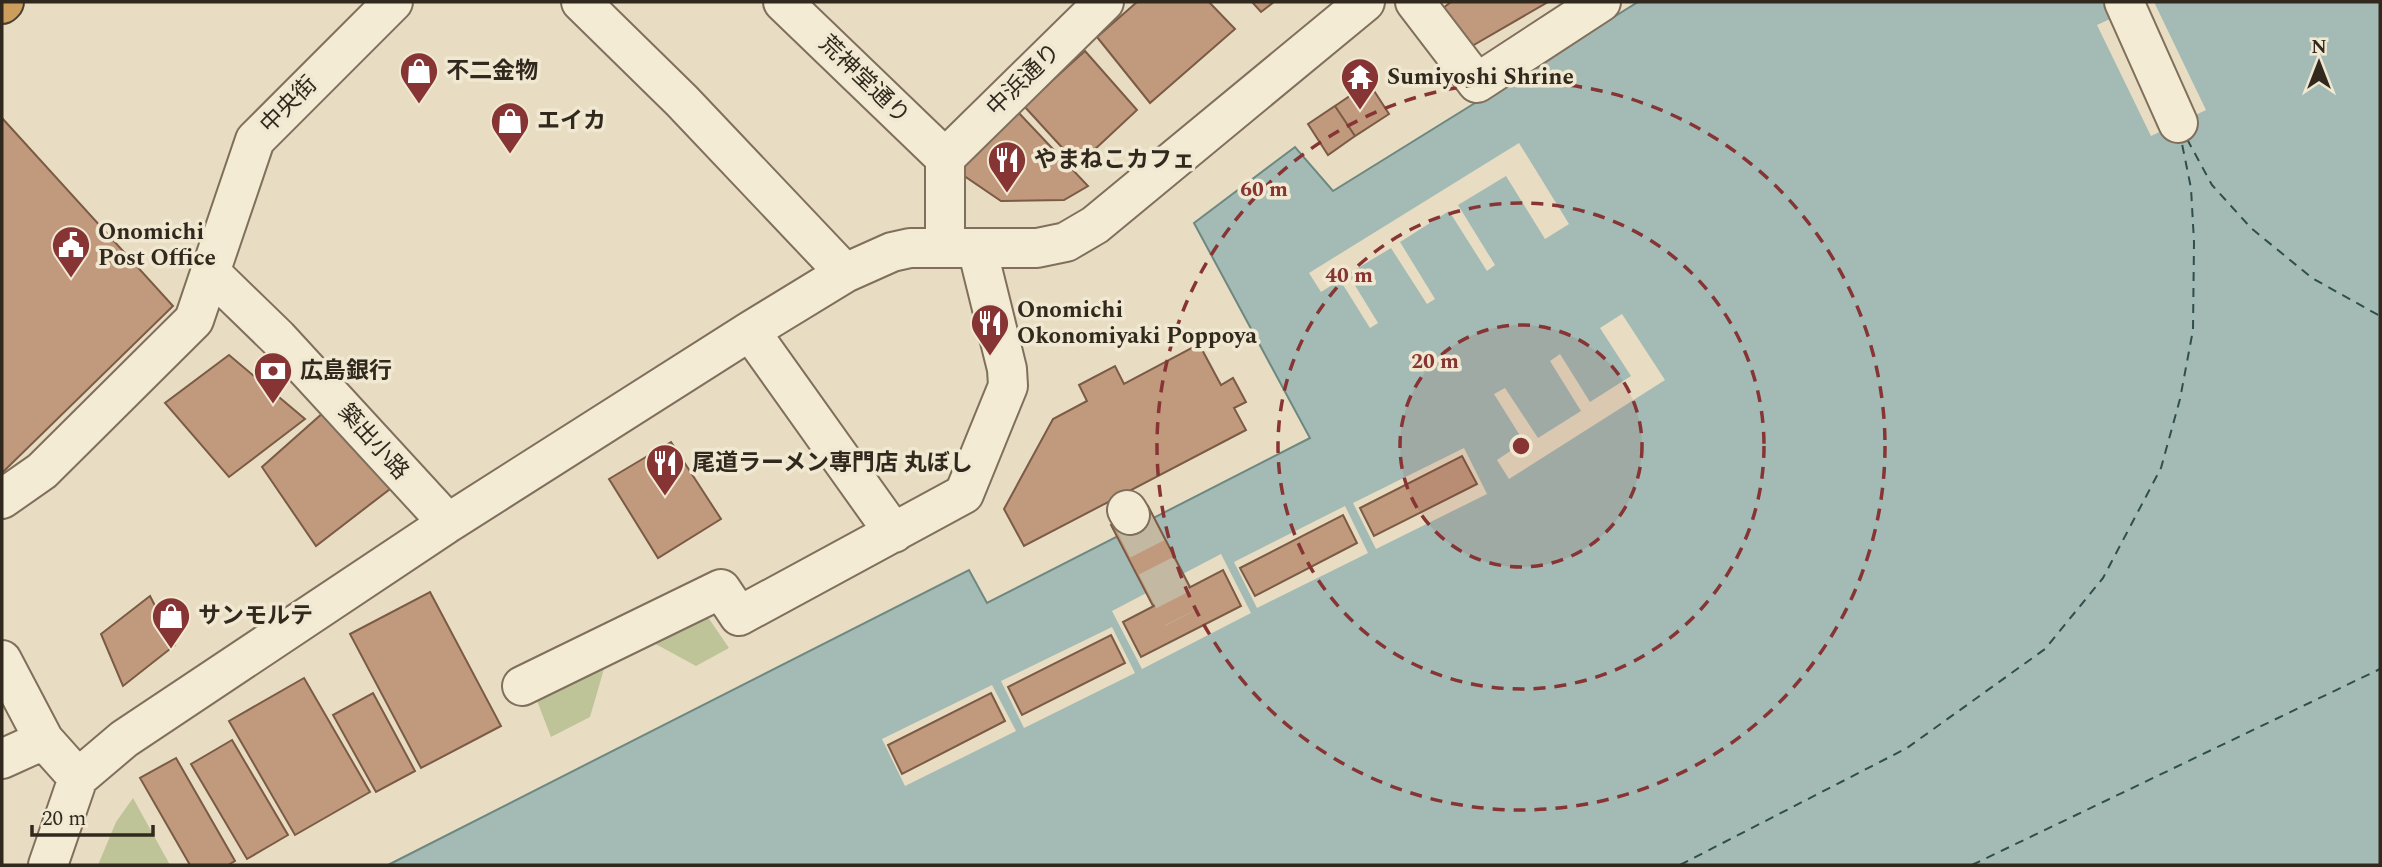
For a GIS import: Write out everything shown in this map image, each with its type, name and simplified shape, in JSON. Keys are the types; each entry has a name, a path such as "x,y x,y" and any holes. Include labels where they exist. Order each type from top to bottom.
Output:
{"street":[{"name":"中央街","path":"2,499 43,471 194,320 255,140 393,2"},
{"path":"581,2 682,102 845,273"},
{"name":"荒神堂通り","path":"782,2 945,158"},
{"name":"中浜通り","path":"945,158 1104,2"},
{"path":"55,862 78,778 124,739 448,523 845,273 892,252 910,248 1037,248 1066,242 1095,225 1365,2"},
{"path":"1415,2 1477,83 1601,2"},
{"path":"2130,15 2178,123"},
{"path":"522,686 721,589 739,616 964,494 1008,386 1007,369 961,248 945,158"},
{"name":"築出小路","path":"210,272 278,338 448,523"},
{"path":"750,331 894,533"},
{"path":"2,660 44,740 78,778"},
{"path":"2,759 44,740"}],"green space":[{"path":"701,607 729,648 696,666 641,636"},
{"path":"608,655 590,717 551,737 534,693"},
{"path":"133,798 170,865 98,865 116,822"}],"water":[{"path":"1638,2 2380,2 2380,865 388,865 969,570 987,603 1310,438 1194,223 1295,147 1333,191"}],"pier":[{"path":"2147,2 2154,2 2206,110 2151,136 2097,25"},
{"path":"1519,143 1569,224 1545,239 1506,176 1458,205 1495,265 1487,271 1449,211 1400,242 1435,299 1427,304 1391,248 1348,274 1378,323 1370,328 1340,280 1321,292 1309,273"},
{"path":"1622,314 1665,380 1509,479 1497,460 1524,442 1494,394 1505,388 1538,438 1581,411 1550,361 1560,354 1590,402 1631,376 1600,328"},
{"path":"1464,448 1487,494 1376,549 1353,503"},
{"path":"1345,506 1368,553 1257,608 1234,562"},
{"path":"1221,554 1251,613 1142,669 1112,611"},
{"path":"1112,627 1135,673 1024,728 1001,681"},
{"path":"992,685 1016,731 905,786 882,739"}],"building":[{"path":"1137,2 1209,2 1235,29 1150,103 1097,37"},
{"path":"1252,2 1274,2 1261,12"},
{"path":"1451,2 1548,2 1472,46 1443,8"},
{"path":"1085,51 1137,110 1078,165 1024,106"},
{"path":"1369,83 1389,114 1355,136 1335,106"},
{"path":"1335,106 1355,136 1328,155 1308,124"},
{"path":"1016,110 1088,186 1064,200 1001,201 957,171"},
{"path":"2,118 173,306 2,473"},
{"path":"1199,344 1221,385 1233,378 1246,402 1234,408 1246,430 1024,546 1004,509 1053,419 1087,401 1079,385 1115,366 1124,384"},
{"path":"229,355 305,419 229,477 165,403"},
{"path":"324,412 390,489 316,546 262,467"},
{"path":"671,442 721,519 658,558 609,479"},
{"path":"1462,456 1477,484 1374,536 1360,508"},
{"path":"1148,506 1190,587 1153,606 1111,525"},
{"path":"1343,515 1357,543 1255,596 1240,568"},
{"path":"1223,570 1241,606 1141,657 1123,622"},
{"path":"430,592 501,726 421,768 350,634"},
{"path":"150,596 175,645 123,686 101,634"},
{"path":"1111,635 1125,663 1022,715 1008,687"},
{"path":"304,678 370,792 295,835 229,721"},
{"path":"373,693 415,771 376,792 333,715"},
{"path":"991,693 1005,721 902,774 888,745"},
{"path":"232,740 288,835 247,859 191,764"},
{"path":"176,758 235,861 228,865 190,865 140,778"}],"ferry route":[{"path":"1680,865 1907,748 2045,649 2103,578 2161,468 2180,399 2193,330 2194,242 2191,188 2181,139"},
{"path":"2187,139 2212,185 2251,228 2312,278 2380,316"},
{"path":"1972,865 2380,669"}],"tunnel":[{"path":"1130,515 1182,617"}],"place":[{"name":"不二金物","path":"419,105"},
{"name":"Sumiyoshi Shrine","path":"1360,111"},
{"name":"エイカ","path":"510,155"},
{"name":"やまねこカフェ","path":"1007,194"},
{"name":"Onomichi Post Office","path":"71,279"},
{"name":"Onomichi Okonomiyaki Poppoya","path":"990,357"},
{"name":"広島銀行","path":"273,405"},
{"name":"尾道ラーメン専門店 丸ぼし","path":"665,497"},
{"name":"サンモルテ","path":"171,650"}]}
